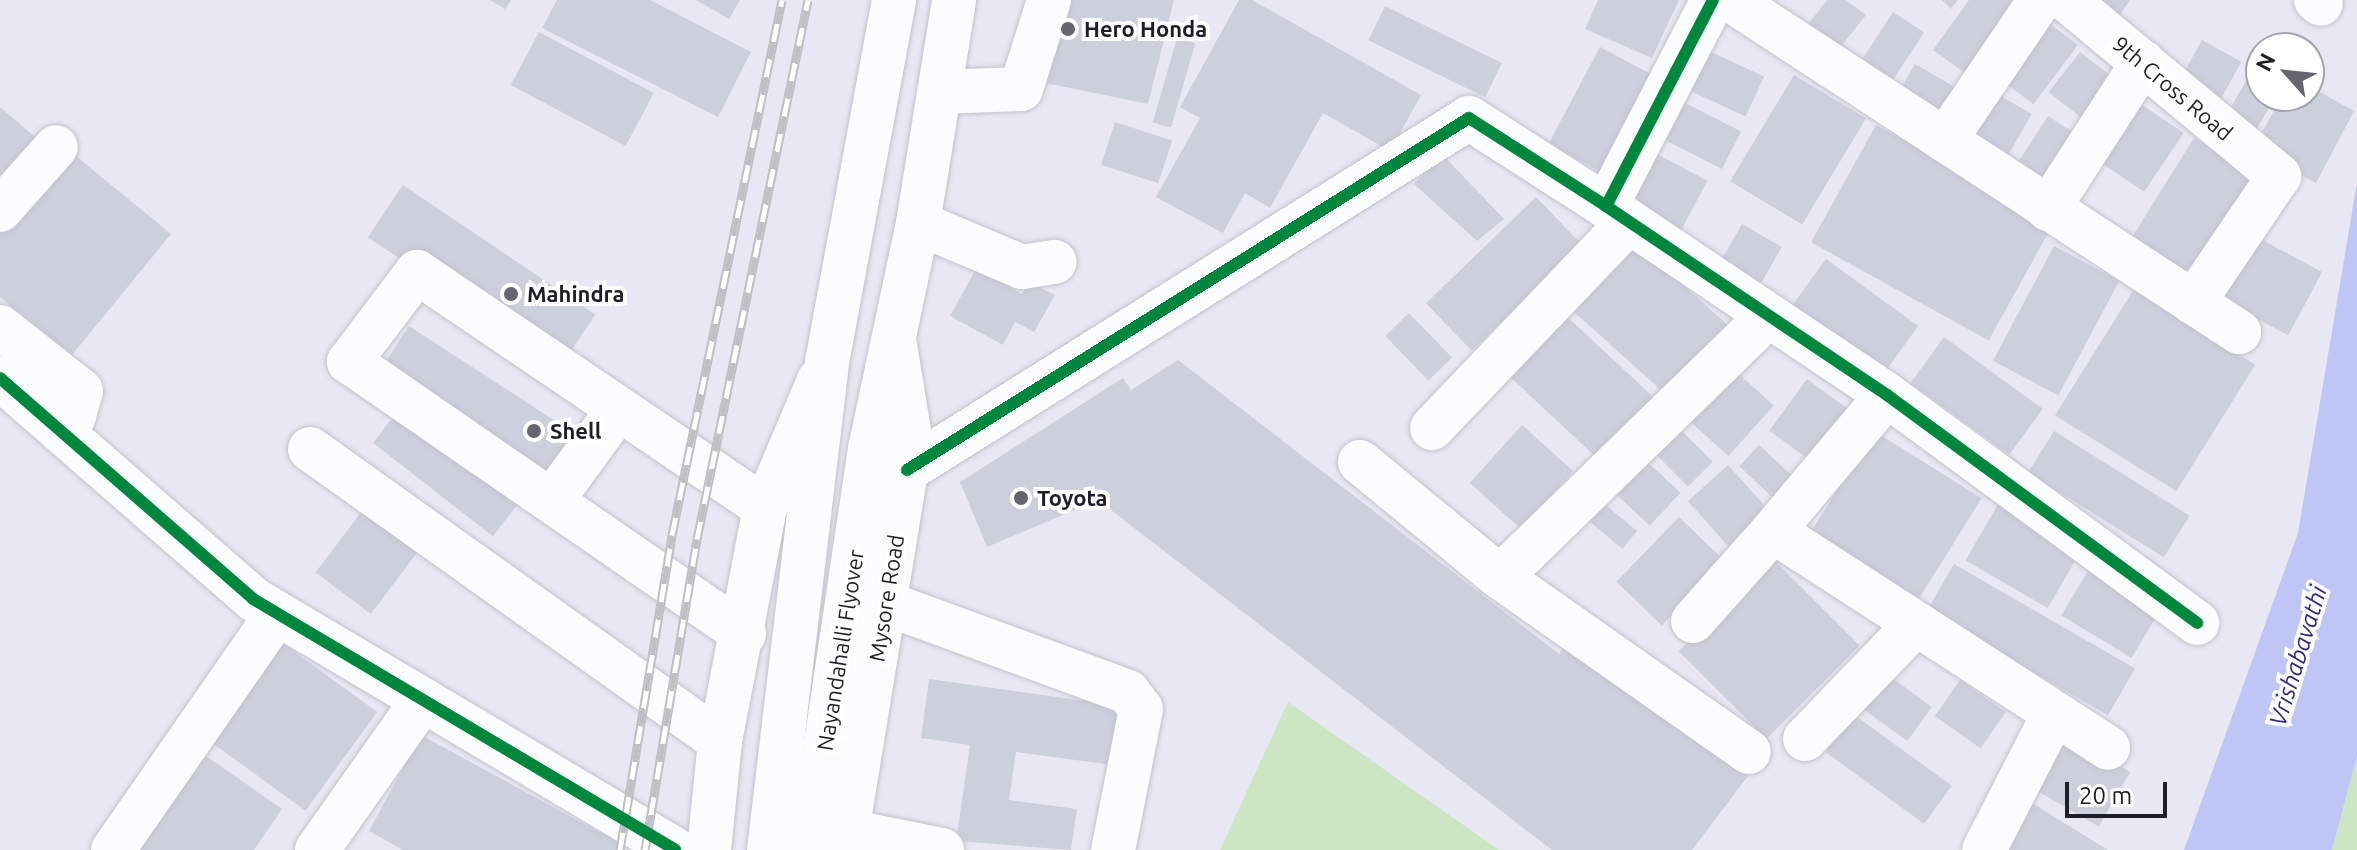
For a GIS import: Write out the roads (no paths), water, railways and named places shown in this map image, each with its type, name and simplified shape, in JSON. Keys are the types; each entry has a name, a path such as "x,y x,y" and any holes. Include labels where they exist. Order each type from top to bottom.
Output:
{"main road":[{"path":"709,850 720,741 744,634 765,508 827,362 894,0"},
{"name":"Mysore Road","path":"834,844 885,603 888,460 895,345 954,0"},
{"path":"939,92 1021,89 1049,0"},
{"path":"1432,428 1617,214 1713,0"},
{"path":"1731,0 2239,332"},
{"path":"1945,140 2040,0"},
{"name":"9th Cross Road","path":"2067,0 2279,176 2193,303"},
{"path":"2048,209 2143,62"},
{"path":"888,460 1469,118 1617,214 1766,318 1887,395 2197,623"},
{"path":"0,210 56,147"},
{"path":"918,223 1022,267 1055,262"},
{"path":"744,634 553,499 349,362 417,272 765,508"},
{"path":"1500,577 1766,318"},
{"path":"0,327 81,391 74,416 60,430"},
{"name":"Nayandahalli Flyover","path":"769,850 827,362"},
{"path":"0,378 277,614 675,850"},
{"path":"1693,621 1887,395"},
{"path":"553,499 618,410"},
{"path":"310,449 720,741"},
{"name":"Nayandahalli Flyover","path":"834,844 888,460"},
{"path":"1360,462 1500,577 1749,752"},
{"path":"1773,531 2108,748"},
{"path":"885,603 1128,692 1141,709 1113,850"},
{"path":"113,850 277,614"},
{"path":"1805,739 1916,624"},
{"path":"323,848 423,700"},
{"path":"1984,850 2054,714"},
{"path":"834,844 942,850"}],"water":[{"name":"Vrishabavathi","path":"2357,183 2357,756 2332,850 2184,850 2298,533"}],"railway":[{"path":"620,850 672,535 782,0"},
{"path":"645,850 697,539 808,0"}],"place":[{"name":"Hero Honda","path":"1068,29"},
{"name":"Mahindra","path":"511,294"},
{"name":"Shell","path":"534,431"},
{"name":"Toyota","path":"1021,498"}]}
